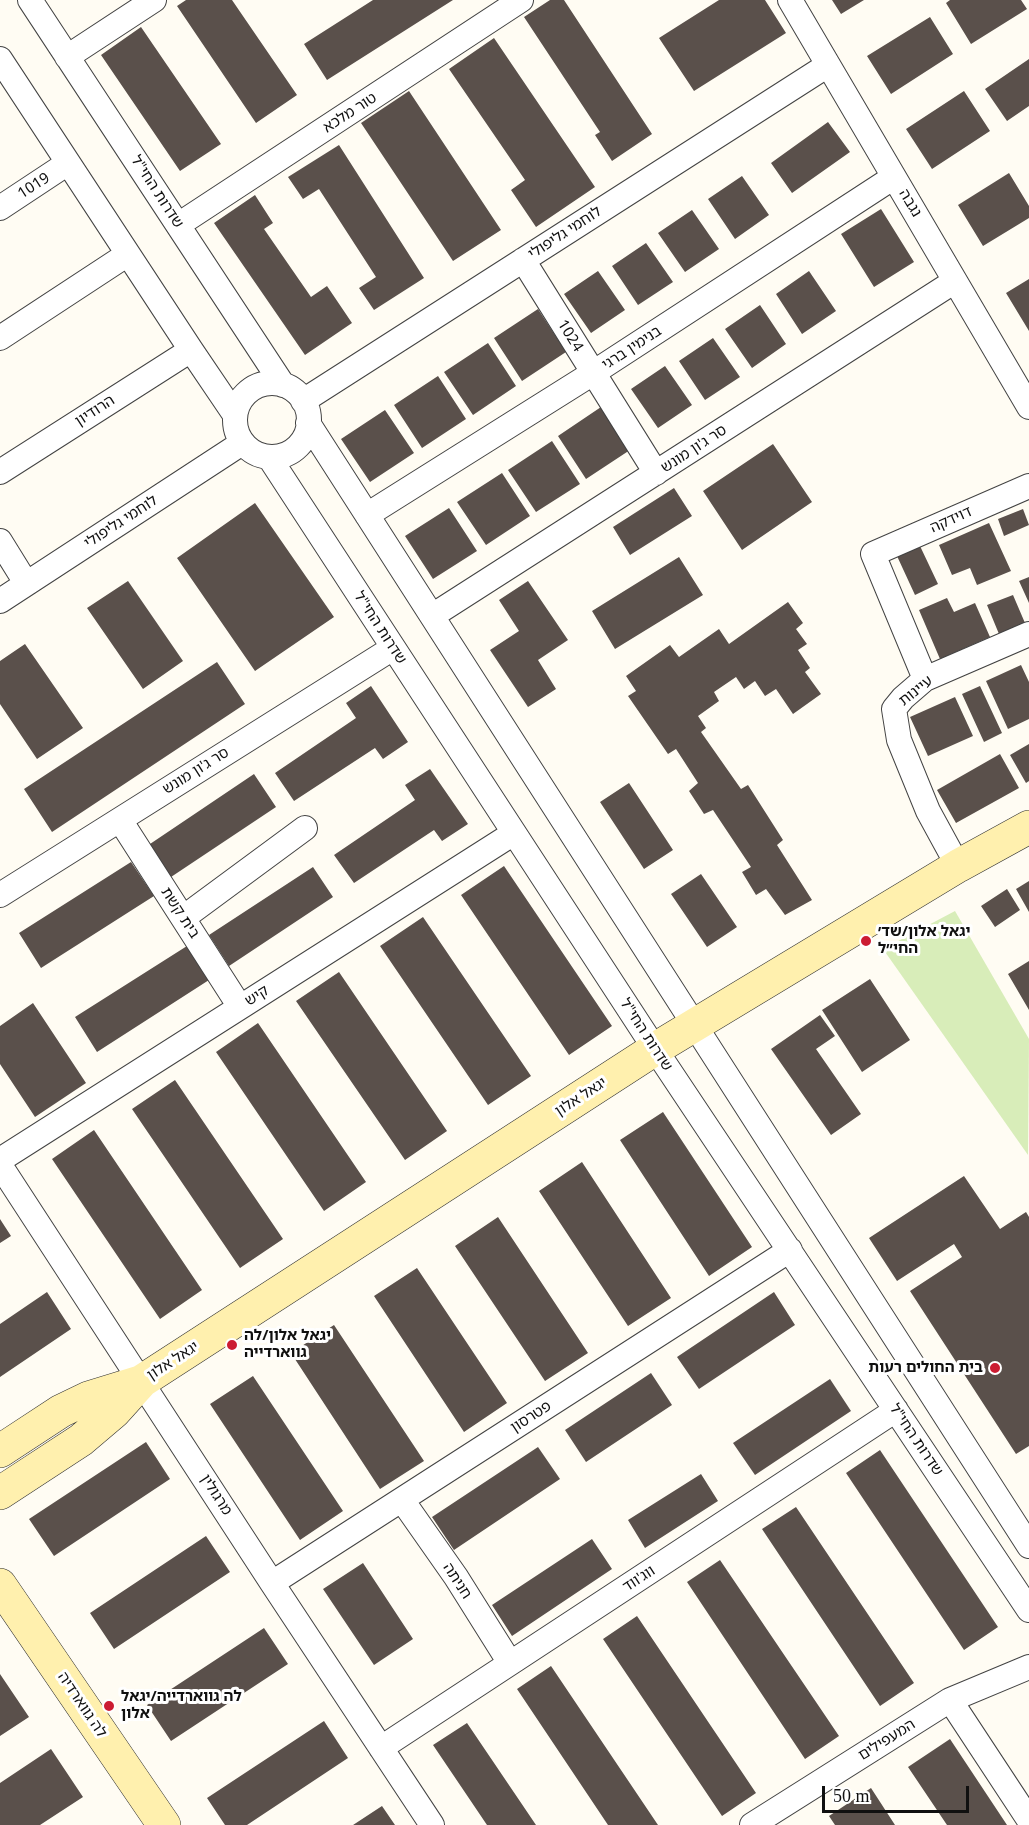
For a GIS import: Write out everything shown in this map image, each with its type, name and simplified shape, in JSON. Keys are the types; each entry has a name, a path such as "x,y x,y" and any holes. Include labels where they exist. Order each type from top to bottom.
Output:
{"street":[{"name":"שדרות החי\"ל","path":"30,0 283,385"},
{"path":"67,57 154,0"},
{"name":"טור מלכא","path":"178,225 522,0"},
{"name":"נגבה","path":"790,0 1029,407"},
{"path":"0,59 9,92 68,163 235,415"},
{"name":"לוחמי גליפולי","path":"306,412 523,260 828,65"},
{"name":"1019","path":"0,208 68,163"},
{"name":"בנימין ברגי","path":"367,515 593,373 894,177"},
{"path":"0,338 128,254"},
{"name":"1024","path":"523,260 656,473"},
{"name":"סר ג'ון מונש","path":"432,616 955,281"},
{"name":"הרודיון","path":"0,472 190,350"},
{"path":"306,412 307,433 300,444 285,455 269,457 252,451 243,443 236,428 235,415 242,398 249,391 260,385 273,383 283,385 297,393 367,515 1029,1546"},
{"name":"לוחמי גליפולי","path":"0,601 243,443"},
{"name":"שדרות החי\"ל","path":"269,457 655,1049 1029,1610"},
{"name":"דוידקה","path":"925,679 873,554 1029,486"},
{"path":"0,542 26,583"},
{"name":"עיינות","path":"958,866 928,811 899,740 894,710 903,698 925,679 1029,634"},
{"name":"סר ג'ון מונש","path":"0,895 393,648"},
{"name":"בית קשת","path":"120,820 240,1007"},
{"name":"יגאל אלון","path":"0,1493 81,1440 114,1412 142,1381 655,1049 958,866 1029,827"},
{"path":"183,918 305,828"},
{"name":"קיש","path":"0,1160 514,833"},
{"name":"מרגולין","path":"0,1165 432,1825"},
{"name":"פטרסון","path":"272,1583 790,1250"},
{"name":"יגאל אלון","path":"0,1451 88,1398 142,1381"},
{"name":"ווג'ווד","path":"381,1748 896,1410"},
{"name":"חניתה","path":"402,1500 456,1577 510,1663"},
{"name":"לה גווארדיה","path":"0,1585 164,1825"},
{"name":"המעפילים","path":"752,1825 950,1700 1029,1667"},
{"path":"950,1700 1029,1820"}],"green space":[{"path":"955,911 1029,1039 1028,1155 883,949"}],"building":[{"path":"186,0 232,0 297,95 256,123 177,6"},
{"path":"373,0 453,0 327,80 304,44"},
{"path":"550,0 564,0 652,134 612,161 595,135 600,132 524,17"},
{"path":"719,0 765,0 786,33 694,91 659,38"},
{"path":"832,0 864,0 841,14"},
{"path":"950,0 1021,0 1027,9 971,44 946,3"},
{"path":"930,17 953,54 891,94 867,56"},
{"path":"141,27 221,144 180,171 101,55"},
{"path":"494,38 595,187 536,227 511,190 525,180 449,69"},
{"path":"1029,59 1029,106 1007,121 985,89"},
{"path":"409,91 501,230 453,261 361,123"},
{"path":"964,91 990,131 932,169 906,129"},
{"path":"828,122 850,152 792,193 771,163"},
{"path":"339,145 424,278 374,310 359,288 376,277 319,189 303,199 288,177"},
{"path":"1009,173 1029,206 1029,218 983,246 958,205"},
{"path":"742,176 769,215 735,239 708,199"},
{"path":"255,195 273,223 264,229 311,297 327,286 352,323 305,355 214,223"},
{"path":"881,209 914,262 874,287 841,234"},
{"path":"692,210 719,249 685,272 658,233"},
{"path":"646,243 673,282 638,305 612,266"},
{"path":"598,271 625,310 591,333 564,294"},
{"path":"809,271 836,311 802,334 776,294"},
{"path":"1029,279 1029,331 1006,293"},
{"path":"760,305 786,344 752,368 725,329"},
{"path":"538,309 566,352 522,381 494,338"},
{"path":"713,338 740,377 705,400 679,361"},
{"path":"488,343 516,386 473,415 444,372"},
{"path":"665,366 692,405 658,428 631,389"},
{"path":"438,376 466,419 422,448 394,405"},
{"path":"601,407 630,450 586,479 558,436"},
{"path":"385,410 414,453 370,482 341,439"},
{"path":"552,441 580,484 536,512 508,470"},
{"path":"773,444 812,502 742,550 703,491"},
{"path":"502,473 530,516 486,545 457,502"},
{"path":"674,488 692,516 630,555 613,527"},
{"path":"255,503 334,617 255,671 177,558"},
{"path":"449,508 477,551 433,579 405,536"},
{"path":"1023,509 1029,525 1004,536 998,519"},
{"path":"989,523 1011,571 977,585 970,568 952,575 939,545"},
{"path":"920,546 938,584 915,595 897,556"},
{"path":"679,557 703,595 615,649 592,611"},
{"path":"1029,577 1029,603 1019,581"},
{"path":"128,581 183,661 143,689 87,608"},
{"path":"528,581 568,640 538,660 556,689 528,707 490,650 519,631 499,600"},
{"path":"1013,595 1025,623 999,634 987,605"},
{"path":"947,598 954,612 975,603 990,637 940,659 919,610"},
{"path":"788,602 803,623 796,629 807,644 798,650 810,668 805,672 821,694 793,714 776,689 765,696 755,681 744,689 736,677 714,692 719,701 698,716 706,728 701,732 741,789 748,785 783,840 777,845 812,900 785,915 766,889 756,895 742,872 751,867 713,810 704,814 689,791 698,783 676,749 668,754 628,696 636,691 626,676 670,645 679,657 719,629 729,644"},
{"path":"25,644 83,728 37,759 0,704 0,661"},
{"path":"217,662 245,704 52,832 24,789"},
{"path":"1021,665 1029,682 1029,719 1008,729 986,681"},
{"path":"371,686 408,742 383,759 375,748 294,801 275,773 356,718 346,703"},
{"path":"980,686 1002,733 984,742 962,694"},
{"path":"955,697 973,736 928,756 910,717"},
{"path":"1029,744 1029,781 1026,783 1010,755"},
{"path":"1000,754 1019,788 956,823 937,790"},
{"path":"430,769 468,824 442,841 434,830 354,883 334,855 415,800 405,785"},
{"path":"254,774 276,807 171,877 150,844"},
{"path":"629,783 673,850 644,869 600,802"},
{"path":"131,862 154,896 41,968 19,933"},
{"path":"504,866 612,1026 569,1055 461,895"},
{"path":"313,867 333,897 229,966 209,935"},
{"path":"701,874 737,927 707,947 671,894"},
{"path":"1029,881 1029,912 1016,889"},
{"path":"1007,889 1020,910 995,927 981,906"},
{"path":"423,917 531,1076 488,1105 380,946"},
{"path":"187,946 209,980 97,1052 75,1017"},
{"path":"1029,961 1029,1010 1008,974"},
{"path":"339,972 447,1131 405,1160 296,1001"},
{"path":"870,979 910,1040 862,1072 822,1010"},
{"path":"33,1003 86,1083 35,1117 0,1064 0,1026"},
{"path":"820,1015 835,1036 816,1049 861,1114 831,1135 771,1049"},
{"path":"258,1023 366,1182 324,1211 216,1052"},
{"path":"175,1080 283,1239 240,1268 132,1109"},
{"path":"663,1112 752,1247 709,1276 620,1140"},
{"path":"94,1130 202,1290 160,1319 52,1159"},
{"path":"582,1162 671,1298 628,1326 539,1191"},
{"name":"בית החולים רעות","path":"964,1176 1000,1229 1026,1212 1029,1217 1029,1446 1016,1454 910,1291 962,1257 954,1244 897,1281 869,1238"},
{"path":"498,1217 588,1353 545,1381 455,1246"},
{"path":"0,1219 11,1236 0,1243"},
{"path":"417,1268 507,1403 464,1432 374,1296"},
{"path":"47,1292 71,1329 0,1377 0,1324"},
{"path":"774,1292 795,1325 699,1389 677,1357"},
{"path":"334,1325 424,1461 380,1489 291,1353"},
{"path":"651,1373 672,1405 586,1462 565,1430"},
{"path":"253,1376 343,1511 300,1540 210,1404"},
{"path":"830,1379 851,1411 755,1475 733,1443"},
{"path":"146,1442 170,1479 54,1556 29,1519"},
{"path":"538,1447 560,1479 454,1550 432,1517"},
{"path":"880,1450 998,1627 964,1650 846,1473"},
{"path":"701,1474 718,1501 645,1548 628,1520"},
{"path":"796,1507 914,1683 880,1706 762,1529"},
{"path":"206,1536 230,1572 114,1649 90,1613"},
{"path":"592,1539 612,1569 512,1636 492,1605"},
{"path":"720,1560 839,1736 805,1759 687,1582"},
{"path":"363,1563 413,1639 374,1665 323,1589"},
{"path":"637,1616 756,1793 722,1816 603,1639"},
{"path":"264,1628 288,1664 171,1741 147,1705"},
{"path":"551,1666 658,1825 608,1825 517,1689"},
{"path":"0,1674 29,1717 0,1736"},
{"path":"324,1721 348,1758 247,1825 225,1825 207,1798"},
{"path":"467,1723 536,1825 487,1825 433,1745"},
{"path":"950,1739 1007,1825 947,1825 908,1767"},
{"path":"51,1749 83,1797 40,1825 0,1825 0,1783"},
{"path":"871,1788 895,1825 835,1825 829,1816"},
{"path":"382,1806 395,1825 353,1825"}],"place":[{"name":"יגאל אלון/שד׳ החי״ל","path":"866,941"},
{"name":"יגאל אלון/לה גווארדייה","path":"232,1345"},
{"name":"בית החולים רעות","path":"995,1368"},
{"name":"לה גווארדייה/יגאל אלון","path":"109,1706"}]}
